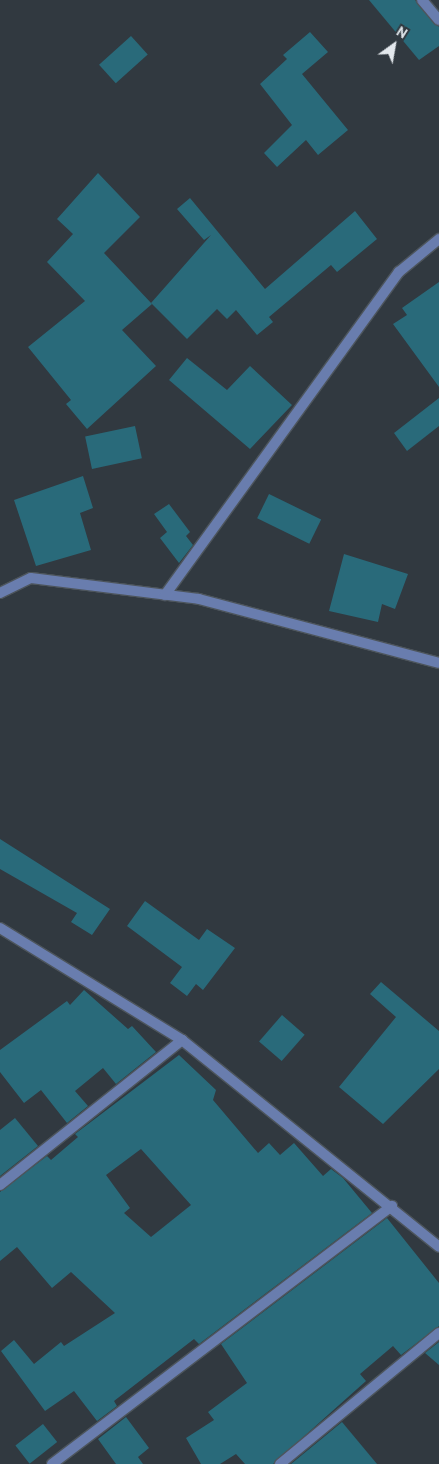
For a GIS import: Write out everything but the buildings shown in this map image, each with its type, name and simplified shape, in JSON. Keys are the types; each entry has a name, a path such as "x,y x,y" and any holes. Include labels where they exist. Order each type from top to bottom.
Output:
{"street":[{"path":"422,0 439,20"},
{"path":"165,594 399,272 439,239"},
{"path":"0,593 31,578 199,599 439,663"},
{"path":"0,928 182,1040 392,1206 439,1247"},
{"path":"0,1185 182,1040"},
{"path":"52,1464 392,1206"},
{"path":"280,1464 439,1333"}]}
